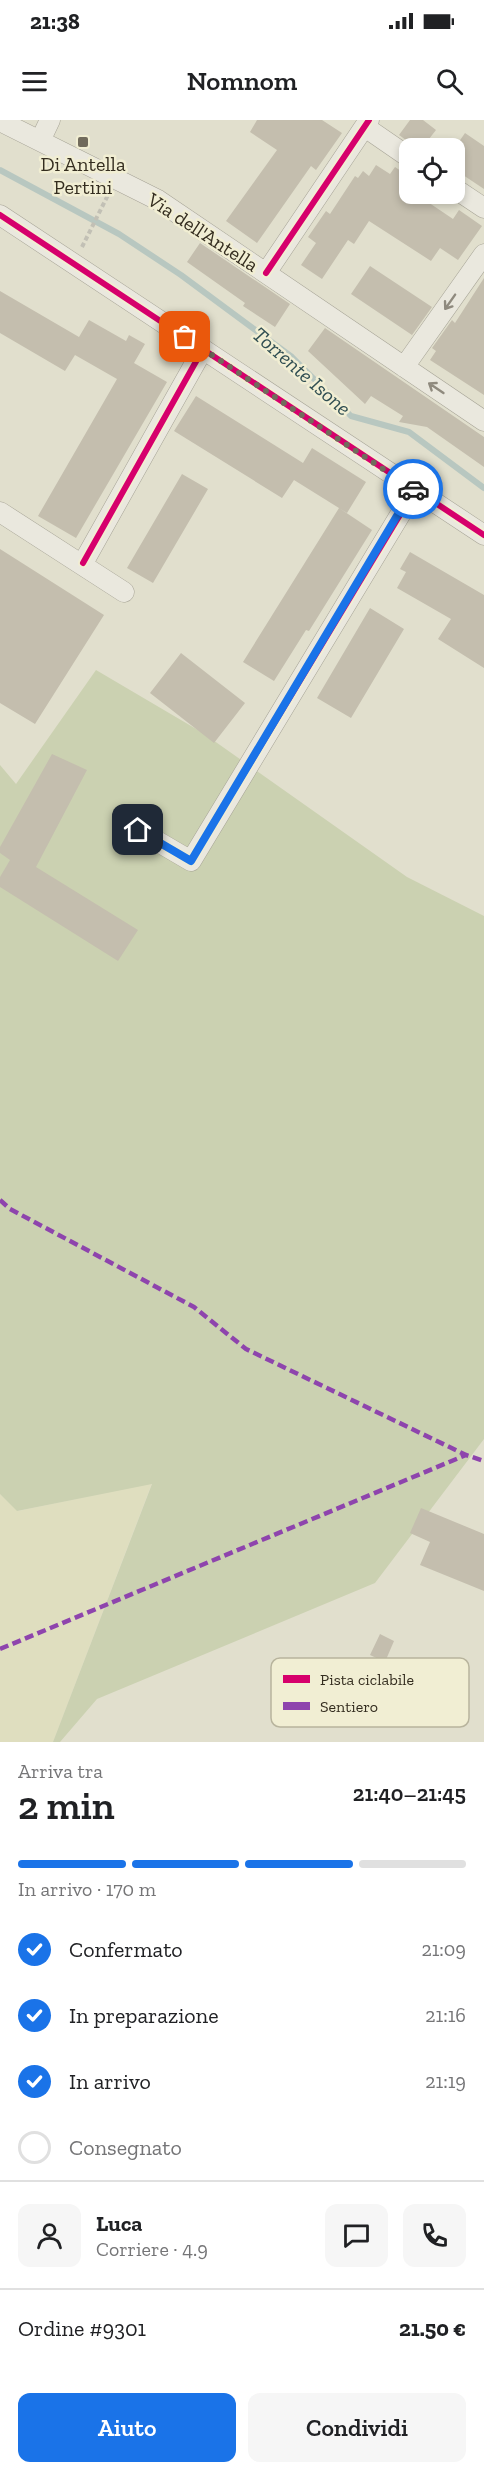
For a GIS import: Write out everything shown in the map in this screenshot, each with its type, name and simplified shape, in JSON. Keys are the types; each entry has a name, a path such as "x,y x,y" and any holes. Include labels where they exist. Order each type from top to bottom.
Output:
{"street":[{"path":"40,141 50,120"},
{"name":"Via dell'Antella","path":"0,121 159,200 484,421"},
{"path":"266,273 367,124 399,149"},
{"path":"465,195 484,208"},
{"path":"0,216 484,535"},
{"path":"404,367 484,254"},
{"path":"83,563 203,349"},
{"path":"138,830 191,861 415,490"},
{"path":"0,512 83,563 124,592"}],"path":[{"path":"82,246 109,193"}],"green space":[{"path":"96,670 203,733 407,877 484,916 484,1439 375,1583 97,1699 60,1742 53,1742 152,1484 17,1511 0,1494 0,765 16,784"},
{"path":"152,1483 53,1742 0,1742 0,1494 18,1511"}],"building":[{"path":"257,120 322,120 342,133 316,170 311,166 257,243 226,221 277,150 250,132"},
{"path":"410,120 423,120 436,130 430,138 403,138 399,135"},
{"path":"465,133 484,146 484,189 465,176 465,138 462,138"},
{"path":"376,165 390,174 395,167 399,170 399,204 431,204 453,219 459,210 482,226 458,260 440,248 431,261 369,221 354,244 348,240 322,279 301,265 316,243 308,237 326,211 330,214 355,176 358,178 363,171 369,176"},
{"path":"200,243 290,304 275,327 243,306 245,303 187,262"},
{"path":"370,266 432,307 412,335 351,294"},
{"path":"484,278 484,395 430,360 436,351 432,348 452,320 455,323"},
{"path":"0,291 79,337 89,320 126,341 129,335 145,344 134,363 167,382 76,538 38,516 117,379 75,355 65,371 0,333"},
{"path":"325,328 484,437 484,467 427,427 399,422 403,416 371,396 365,404 308,351"},
{"path":"196,396 303,463 312,448 366,482 347,513 294,480 282,498 174,431"},
{"path":"182,474 208,489 153,583 127,568"},
{"path":"339,508 372,530 309,631 306,630 274,681 243,662"},
{"path":"0,549 104,615 35,724 0,703"},
{"path":"410,552 484,595 484,668 438,639 451,619 397,588 406,572 400,569"},
{"path":"370,608 404,629 351,718 317,698"},
{"path":"181,653 245,703 214,743 150,693"},
{"path":"52,754 87,770 36,867 138,930 118,961 0,887 0,877 10,860 0,853 0,847"},
{"path":"421,1508 484,1534 484,1591 420,1565 430,1542 410,1533"},
{"path":"380,1634 394,1641 387,1658 376,1658 370,1655"}],"waterway":[{"name":"Torrente Isone","path":"0,170 119,234 181,275 292,357 351,416 409,432 484,488"}],"marked path":[{"path":"0,1200 10,1209 194,1307 246,1349 466,1455 484,1461"},
{"path":"0,1649 466,1455"}],"cycle path":[{"path":"266,273 369,120"},
{"path":"0,215 484,535"},
{"path":"83,563 203,349"},
{"path":"138,830 191,861 415,490"}],"way so far":[{"path":"185,337 413,489"}],"place":[{"name":"Di Antella Pertini","path":"83,142"}],"route":[{"path":"138,830 191,861 415,490 413,489"}]}
